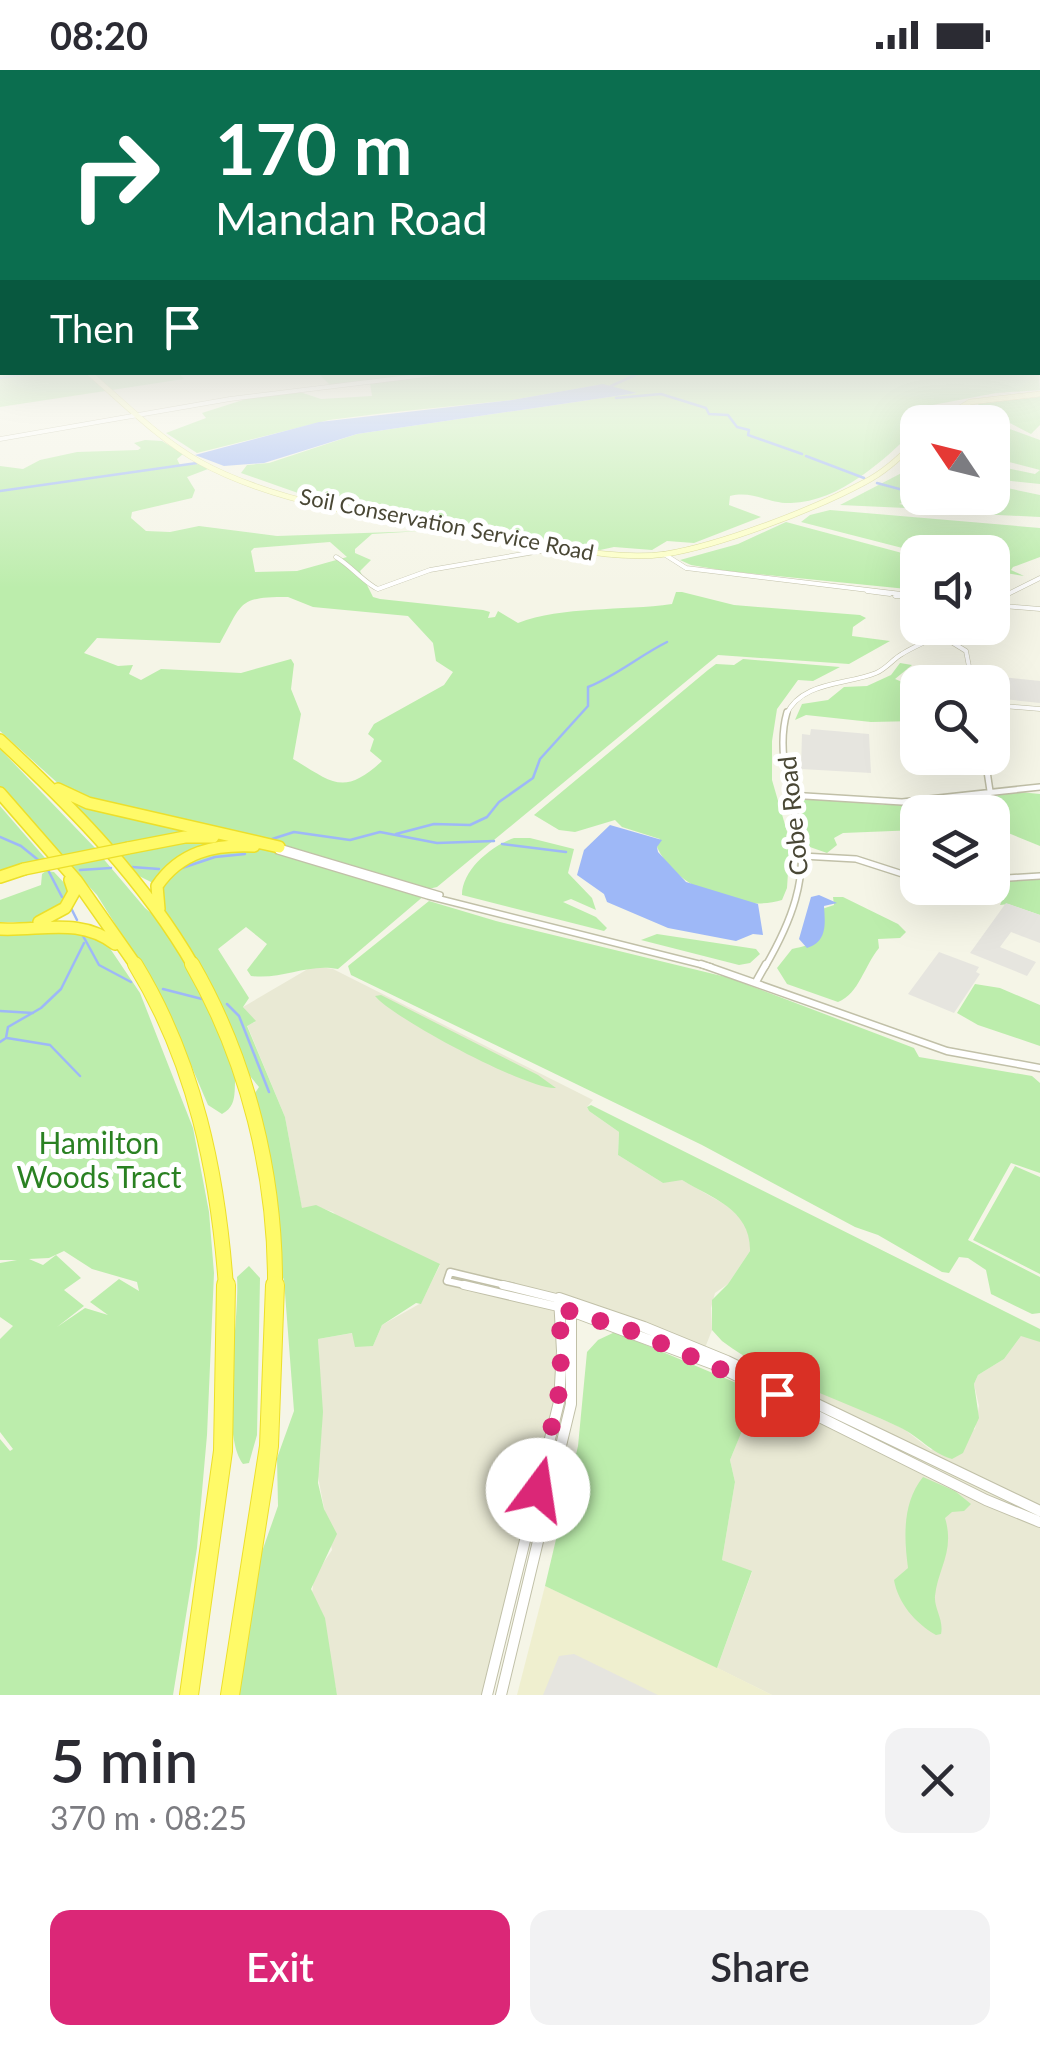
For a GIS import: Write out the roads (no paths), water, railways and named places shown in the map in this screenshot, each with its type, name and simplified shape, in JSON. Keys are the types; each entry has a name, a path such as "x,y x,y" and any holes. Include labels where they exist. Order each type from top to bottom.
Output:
{"highway":[{"path":"0,740 79,800 277,849"},
{"path":"36,770 171,930"},
{"path":"0,793 64,867 125,952 164,1017 190,1080 211,1162 224,1258 226,1361 208,1580 188,1695"},
{"path":"0,876 168,840 231,840 277,849"},
{"path":"230,1695 250,1586 269,1420 274,1296 270,1210 258,1132 240,1064 210,997 155,896 159,881 175,864 218,846 277,849"},
{"path":"0,927 31,924 64,908 74,888 64,867"},
{"path":"0,927 84,926 125,952"}],"main road":[{"name":"Soil Conservation Service Road","path":"161,437 204,464 287,494 384,517 616,555 664,554 716,542 864,483 900,457"}],"street":[{"path":"336,557 360,571 370,586 378,589 430,570 558,548"},
{"path":"664,554 686,568 900,595"},
{"path":"1010,594 1040,578"},
{"path":"815,584 900,592"},
{"path":"853,590 893,595"},
{"path":"1010,606 1040,609"},
{"name":"Cobe Road","path":"757,980 792,916 802,856 784,780 785,717 794,700 816,688 873,675 919,645"},
{"path":"956,645 966,651 969,665"},
{"path":"1010,706 1040,709"},
{"path":"988,775 990,791"},
{"path":"788,795 902,802 1040,787"},
{"path":"277,849 461,904 757,980 946,1051 1040,1068"},
{"path":"802,856 846,858 900,874"},
{"path":"1010,878 1040,876"},
{"path":"1040,1511 989,1490 717,1356 565,1305 450,1272 446,1281 565,1305 726,1369 986,1500 1040,1522"},
{"path":"487,1695 559,1402 565,1305"},
{"path":"501,1695 569,1415 574,1358 565,1305"}],"water":[{"path":"263,437 348,437 264,463 224,466 195,455"},
{"path":"610,825 662,840 658,852 686,882 758,904 763,935 753,934 736,941 668,928 607,902 604,894 577,875 584,850"},
{"path":"819,895 837,903 824,906 822,936 807,948 799,939 811,897"}],"waterway":[{"path":"753,437 802,454"},
{"path":"806,456 864,478"},
{"path":"0,491 197,463"},
{"path":"877,483 900,489"},
{"path":"396,834 434,824 470,825 487,817 499,802 533,778 540,759 588,706 588,687 667,642"},
{"path":"272,839 294,832 350,840 380,832 437,843 494,841"},
{"path":"0,837 21,846 42,863"},
{"path":"502,844 566,852"},
{"path":"179,869 215,857 245,854"},
{"path":"132,867 159,869"},
{"path":"80,870 111,868"},
{"path":"48,870 62,897"},
{"path":"71,908 77,920"},
{"path":"82,934 99,965 131,982"},
{"path":"32,1013 61,989 84,943"},
{"path":"163,989 202,999"},
{"path":"227,1004 239,1016 269,1092"},
{"path":"0,1011 32,1013"},
{"path":"0,1042 6,1038 8,1027 32,1013"},
{"path":"7,1038 50,1045 80,1076"}],"park label":[{"name":"Hamilton Woods Tract","path":"99,1159"}]}
